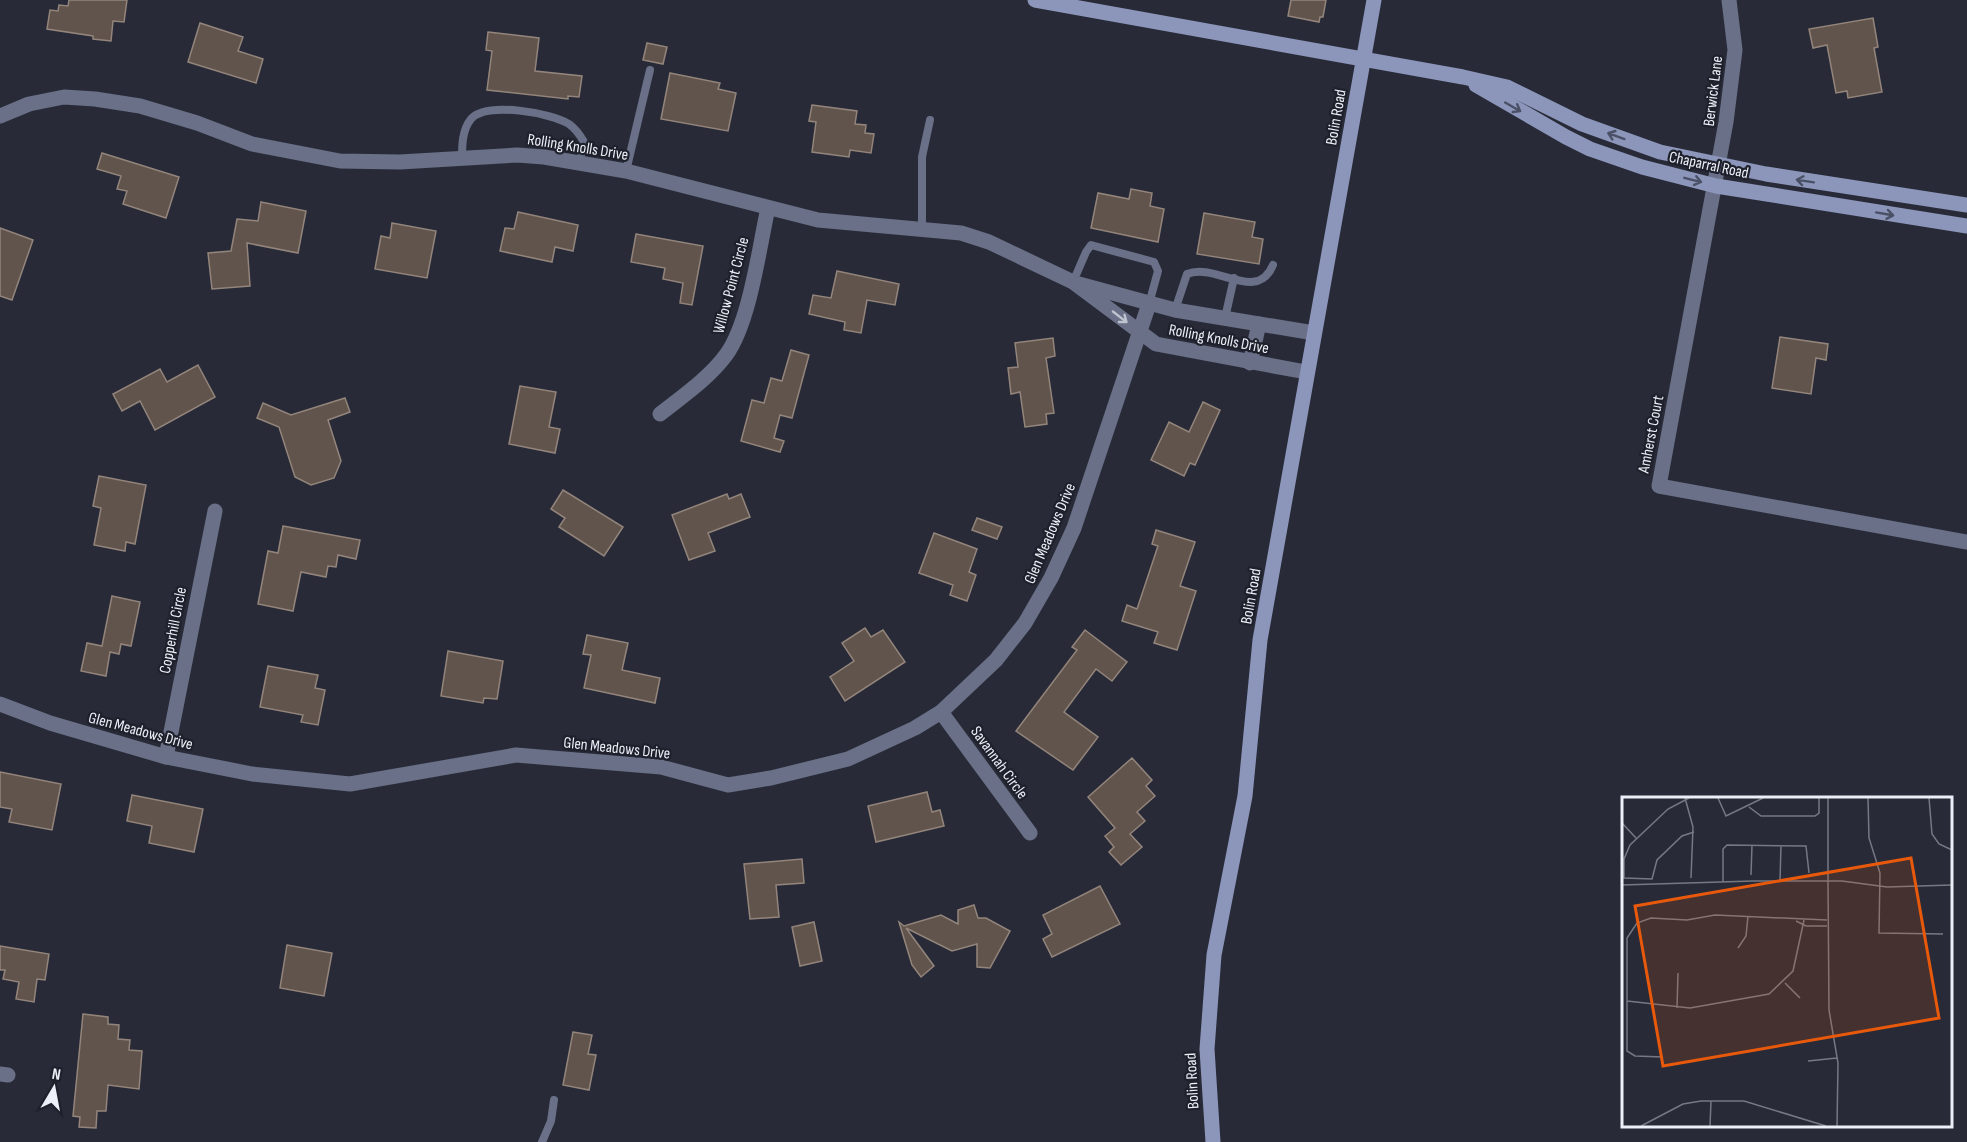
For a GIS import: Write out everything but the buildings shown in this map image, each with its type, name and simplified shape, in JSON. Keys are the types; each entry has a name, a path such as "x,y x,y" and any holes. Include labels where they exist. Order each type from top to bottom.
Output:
{"main road":[{"name":"Chaparral Road","path":"1035,0 1463,77 1507,87 1582,124 1660,152 1766,174 1967,205"},
{"name":"Bolin Road","path":"1213,1142 1207,1058 1210,988 1220,922 1245,796 1259,649 1306,372 1374,0"},
{"name":"Chaparral Road","path":"1463,77 1590,149 1642,168 1716,186 1967,226"}],"street":[{"name":"Berwick Lane","path":"1716,186 1735,50 1729,0"},
{"name":"Rolling Knolls Drive","path":"0,116 29,104 64,97 95,99 141,106 197,123 252,144 340,161 400,162 517,155 579,163 626,171 768,208 837,222 961,233 989,242 1073,282 1149,304 1314,333"},
{"name":"Amherst Court","path":"1716,186 1659,486 1967,542"},
{"name":"Willow Point Circle","path":"660,414 695,387 725,356 734,342 742,319 768,208"},
{"name":"Rolling Knolls Drive","path":"1073,282 1156,344 1306,372"},
{"name":"Glen Meadows Drive","path":"0,704 50,723 166,757 252,774 350,784 516,755 661,767 728,785 771,778 848,759 915,728 941,712 1012,642 1051,578 1085,499 1149,304"},
{"path":"1250,363 1259,324"},
{"name":"Copperhill Circle","path":"166,757 193,611 215,511"},
{"name":"Savannah Circle","path":"941,712 1030,833"}],"lane":[{"path":"626,171 650,70"},
{"path":"462,159 462,140 471,118 500,110 514,110 550,117 577,130 584,142 579,163"},
{"path":"922,228 922,157 930,120"},
{"path":"1073,282 1091,245 1114,250 1154,262 1158,271 1149,304"},
{"path":"1175,310 1187,274 1196,270 1252,284 1264,280 1273,265"},
{"path":"1226,318 1234,278"},
{"path":"542,1142 551,1121 554,1100"}]}
